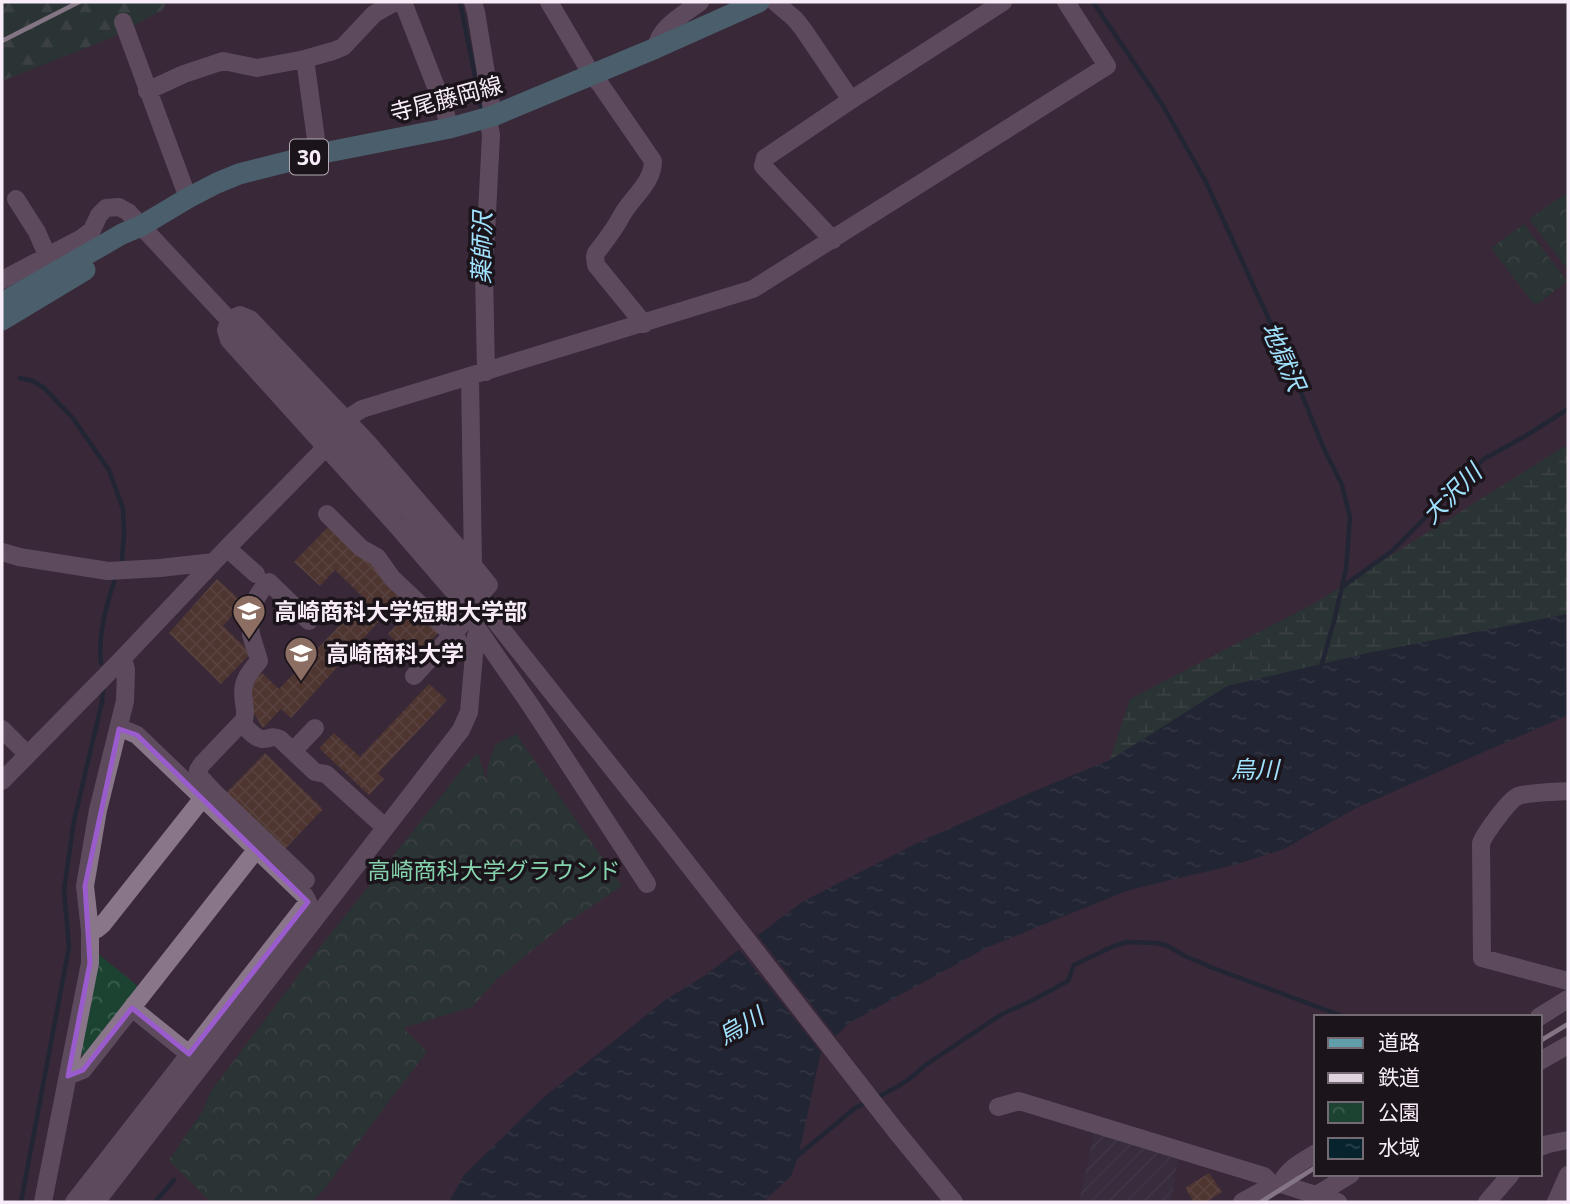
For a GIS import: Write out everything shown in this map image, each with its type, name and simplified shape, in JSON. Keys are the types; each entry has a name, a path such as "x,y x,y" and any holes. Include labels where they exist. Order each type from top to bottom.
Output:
{"main road":[{"name":"寺尾藤岡線","path":"2,303 122,233 141,226 188,198 239,174 491,117 759,2"},
{"name":"寺尾藤岡線","path":"2,320 109,256 141,226"}],"street":[{"path":"148,91 184,74 223,61 257,68 305,59 343,47 374,14 395,2"},
{"path":"403,2 450,128"},
{"path":"473,2 491,117 478,374 473,565"},
{"path":"549,2 592,75 653,161 646,183 595,257 596,265 645,324"},
{"path":"656,48 657,39 663,30 700,2"},
{"path":"775,2 803,29 850,100"},
{"path":"833,240 763,166 765,158 1003,2"},
{"path":"2,781 362,409 753,289 1107,66 1066,2"},
{"path":"123,22 188,198"},
{"path":"305,59 318,154"},
{"path":"16,199 37,232 47,255"},
{"path":"2,280 82,237 92,230 99,215 106,208 119,207 128,212 408,510 463,621 662,831 954,1202"},
{"path":"337,434 367,442 489,585 463,621 414,676"},
{"path":"327,514 361,548 377,557 393,578 479,631 648,884"},
{"path":"228,548 256,574"},
{"path":"3,550 19,557 108,571 214,562"},
{"path":"306,880 213,792 198,775 198,771 242,724 246,714 243,684 259,661 250,624 258,594 269,582 309,621"},
{"path":"96,1202 461,730 469,712 475,643 479,631"},
{"path":"43,1202 90,963 85,886 98,810 124,701 127,677 125,665 120,661"},
{"path":"242,724 262,739 274,736 280,739 315,772 326,774 378,821"},
{"path":"293,751 315,728"},
{"path":"2,729 27,754"},
{"path":"74,1202 308,902 305,896 137,736 119,729"},
{"path":"1568,791 1516,797 1485,834 1481,843 1481,857 1482,958 1568,981"},
{"path":"90,931 103,924 202,799"},
{"path":"68,1076 83,1070 256,849"},
{"path":"1542,1015 1568,999"},
{"path":"132,1008 189,1054"},
{"path":"1542,1060 1568,1045"},
{"path":"998,1107 1019,1101 1264,1176 1277,1185 1310,1199 1338,1202"},
{"path":"1542,1146 1568,1140"},
{"path":"1242,1202 1277,1185 1294,1168 1314,1154"},
{"path":"1556,1202 1568,1175"},
{"path":"1310,1199 1347,1176"},
{"path":"1488,1202 1509,1176"}],"highlighted area":[{"path":"119,729 137,735 308,902 189,1054 132,1008 83,1070 68,1076 90,963 85,886"}],"shaded area":[{"path":"1095,1128 1178,1158 1171,1202 1079,1202"}],"green space":[{"path":"2,2 168,2 162,10 113,37 2,81"},
{"path":"1568,192 1568,270 1529,219"},
{"path":"1524,224 1567,281 1538,304 1533,303 1491,248"},
{"path":"1568,444 1568,614 1368,653 1110,760 1130,699 1315,603"},
{"name":"高崎商科大学グラウンド","path":"516,734 622,886 562,926 497,979 472,1007 403,1028 427,1052 312,1202 211,1202 169,1160 202,1112 211,1091 320,947 466,765 478,753 486,780 495,745"},
{"path":"97,953 139,987 85,1056 80,1054"}],"water":[{"name":"烏川","path":"1568,614 1568,715 1356,808 1284,849 1234,865 1129,890 986,948 849,1023 821,1051 799,1154 791,1176 763,1202 449,1202 464,1175 544,1097 664,1001 707,974 802,902 917,843 1110,760 1227,686 1368,653"}],"pier":[{"path":"756,933 838,1039 824,1056 737,947"}],"building":[{"path":"330,525 363,551 402,596 291,718 281,709 263,728 253,712 251,692 256,678 262,673 279,689 365,599 335,570 320,586 294,562"},
{"path":"217,579 243,603 223,626 251,653 221,684 169,633"},
{"path":"413,607 439,632 414,658 388,634"},
{"path":"429,684 447,700 378,773 384,779 369,795 319,748 334,733 360,757"},
{"path":"265,753 323,809 285,849 226,793"},
{"path":"1209,1173 1222,1192 1206,1202 1194,1202 1185,1188"}],"waterway":[{"name":"薬師沢","path":"460,2 482,110"},
{"name":"地獄沢","path":"1093,2 1162,104 1206,182 1342,485 1350,517 1346,569 1321,667"},
{"path":"20,378 33,381 44,388 72,417 109,470 123,509 122,559"},
{"name":"大沢川","path":"1342,587 1392,551 1484,459 1568,409"},
{"path":"101,663 102,631 115,579"},
{"path":"21,1202 69,947 64,890 74,821 103,688"},
{"path":"874,1099 907,1080 1002,1014 1068,981 1074,965 1127,942 1166,945 1213,968 1340,1015"},
{"path":"796,1157 855,1108 866,1103"},
{"name":"薬師沢","path":"155,1202 174,1180"}],"railway":[{"path":"2,41 79,2"},
{"path":"1542,1040 1568,1024"},
{"path":"1261,1202 1314,1168"}],"place":[{"name":"高崎商科大学短期大学部","path":"249,641"},
{"name":"高崎商科大学","path":"301,683"}]}
